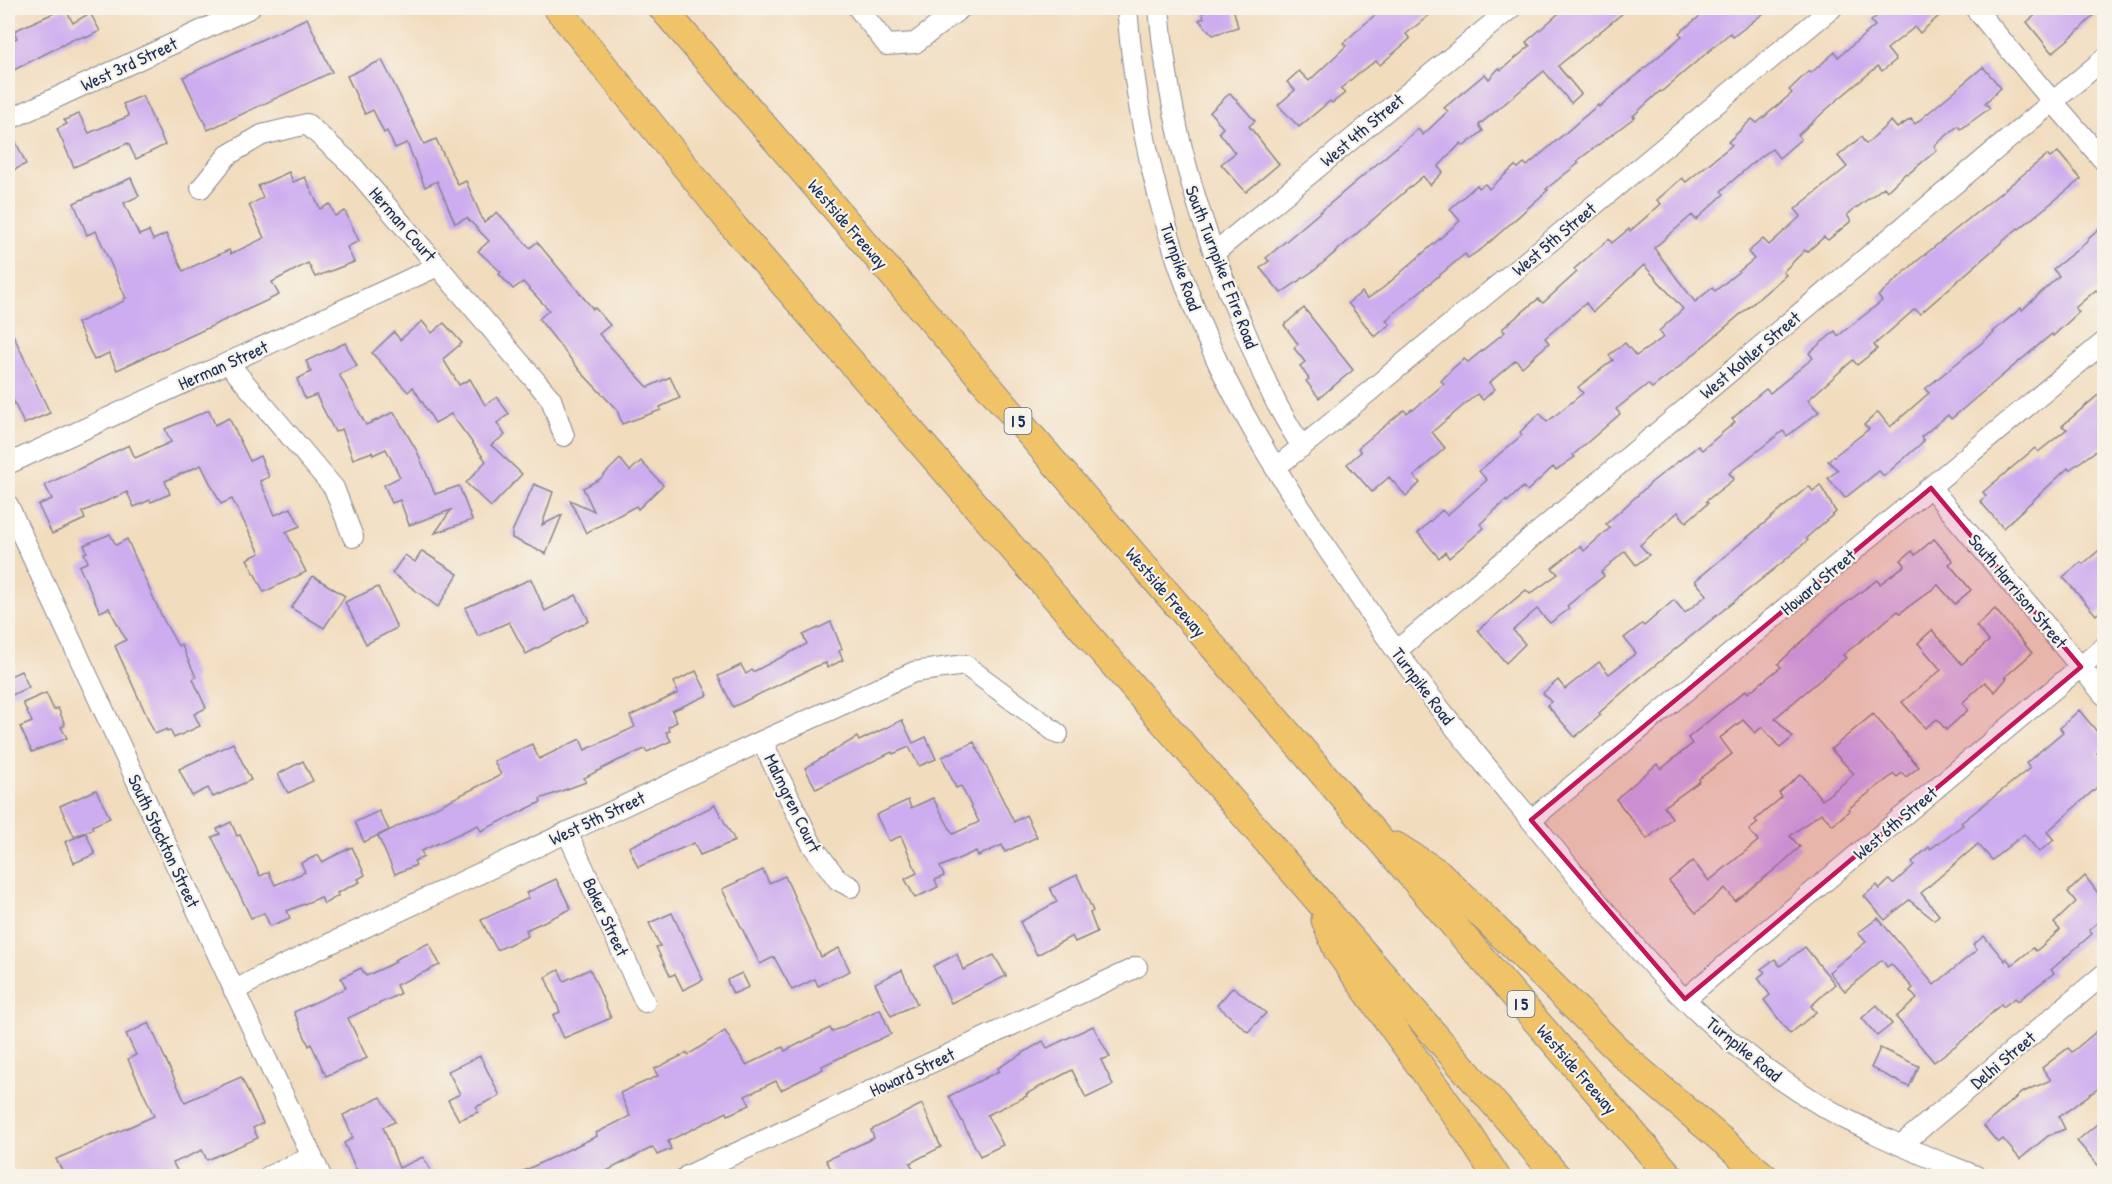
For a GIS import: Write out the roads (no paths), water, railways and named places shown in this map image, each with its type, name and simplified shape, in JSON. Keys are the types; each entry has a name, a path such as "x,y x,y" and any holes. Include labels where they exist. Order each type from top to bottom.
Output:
{"highway":[{"path":"557,8 734,227 1557,1176"},
{"name":"Westside Freeway","path":"663,9 1670,1176"},
{"path":"1372,831 1439,873 1620,1053 1764,1176"},
{"path":"1315,896 1337,950 1467,1131 1496,1176"}],"street":[{"name":"West 3rd Street","path":"8,120 250,8"},
{"path":"858,8 887,45 915,43 961,8"},
{"name":"Turnpike Road","path":"1127,8 1138,107 1152,173 1168,233 1193,304 1223,373 1275,468 1396,651 1448,719 1652,965 1717,1031 1776,1077 1829,1110 1901,1145 1976,1176"},
{"name":"South Turnpike E Fire Road","path":"1158,8 1173,118 1186,171 1214,253 1278,406 1302,447"},
{"name":"West 4th Street","path":"1214,253 1511,8"},
{"name":"West 5th Street","path":"1275,468 1832,8"},
{"path":"1975,8 2104,161"},
{"name":"West Kohler Street","path":"1396,651 2104,59"},
{"name":"Herman Court","path":"201,188 228,155 262,135 308,124 351,164 551,399 564,436"},
{"name":"Herman Street","path":"8,464 438,266"},
{"name":"Howard Street","path":"1531,820 2104,342"},
{"path":"228,363 334,488 353,537"},
{"name":"South Harrison Street","path":"1931,488 2104,695"},
{"name":"South Stockton Street","path":"8,505 321,1176"},
{"name":"West 6th Street","path":"1685,999 2104,647"},
{"name":"West 5th Street","path":"234,991 261,976 567,832 914,672 965,665 1058,734"},
{"name":"Malmgren Court","path":"762,741 812,846 837,880 851,887"},
{"name":"Baker Street","path":"567,832 645,1002"},
{"name":"Howard Street","path":"687,1176 1137,967"},
{"name":"Delhi Street","path":"1901,1145 2104,974"},
{"path":"268,1176 312,1156"}]}
